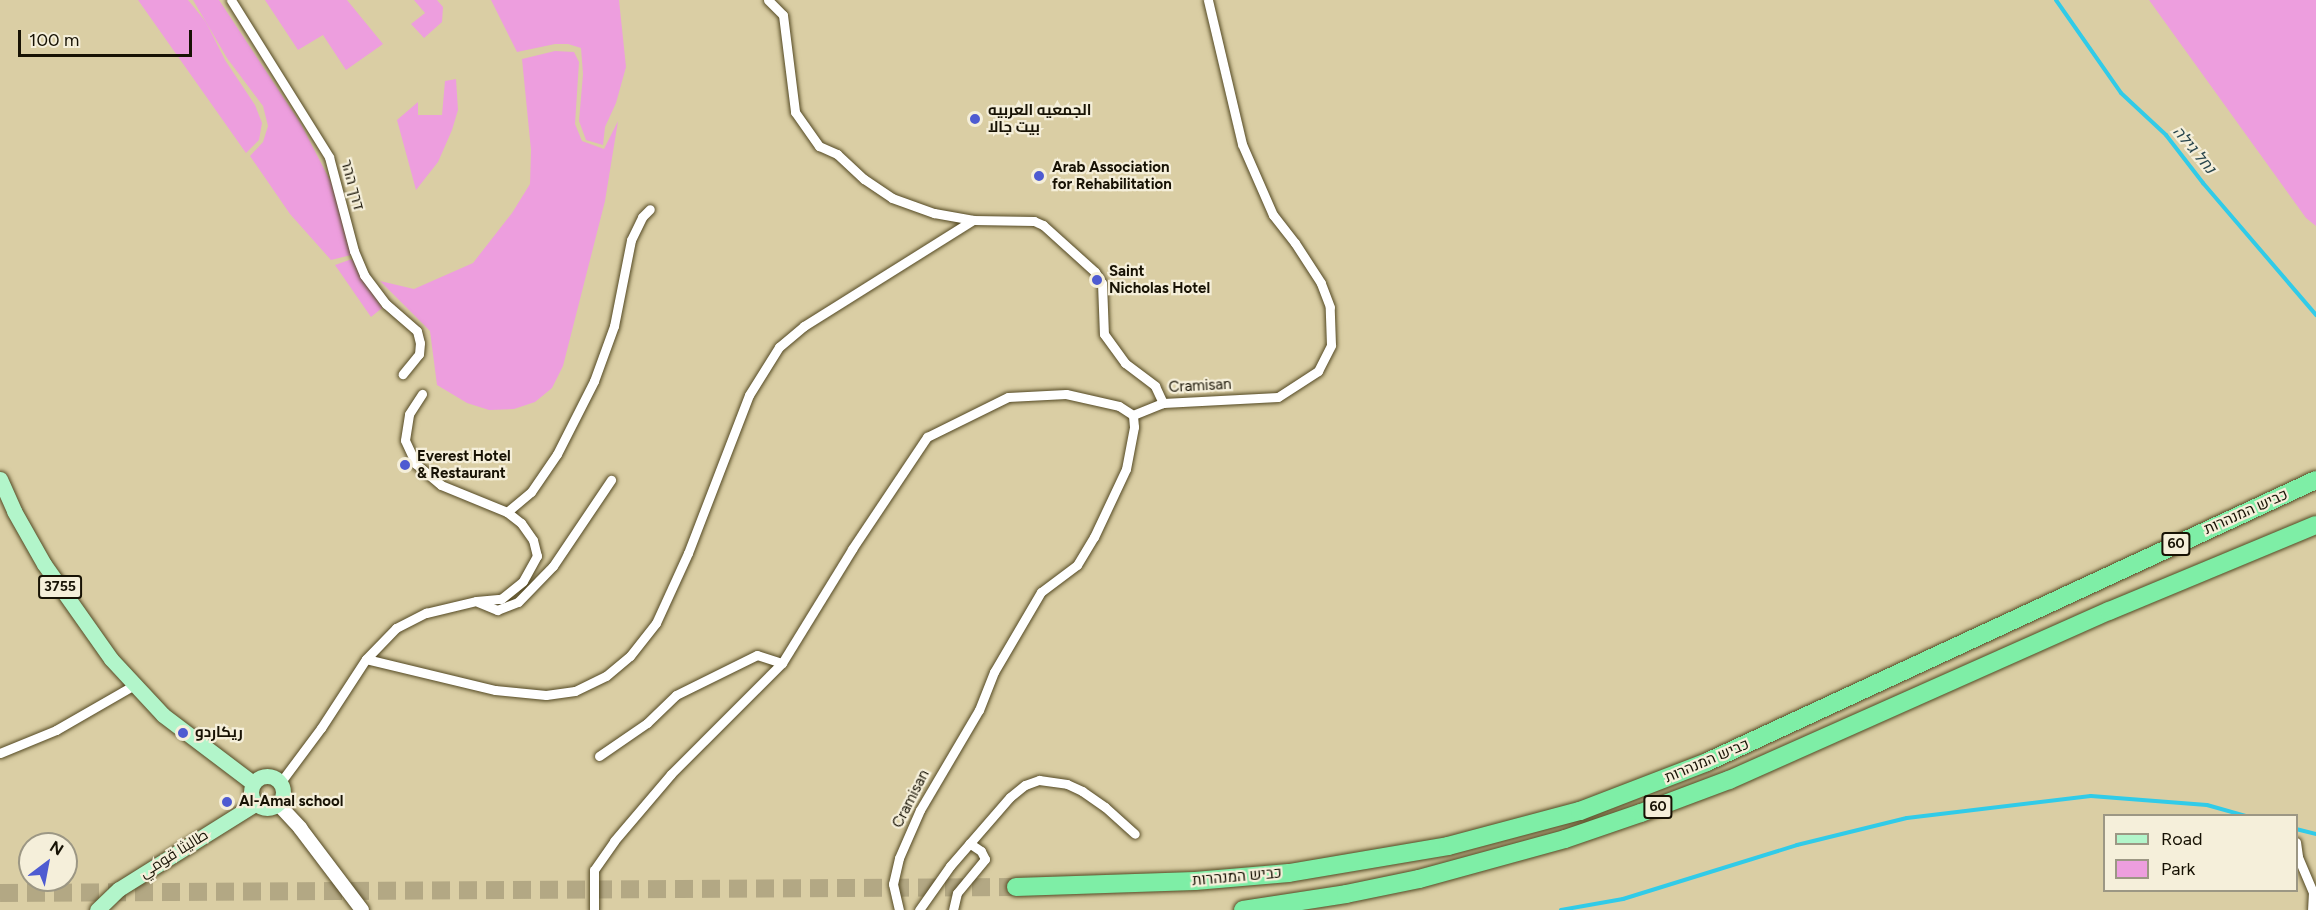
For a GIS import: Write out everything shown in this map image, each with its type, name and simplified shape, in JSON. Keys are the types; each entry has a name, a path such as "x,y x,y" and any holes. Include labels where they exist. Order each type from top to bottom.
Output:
{"highway":[{"name":"כביש המנהרות","path":"1016,887 1195,881 1289,873 1388,858 1512,831 1580,811 1707,762 2316,480"},
{"name":"כביש המנהרות","path":"1242,910 1346,894 1419,879 1565,839 1729,780 2052,637 2316,525"}],"main road":[{"name":"3755","path":"0,479 14,511 44,564 111,659 163,715 253,783"},
{"path":"268,775 280,783 283,791 278,804 269,808 255,804 250,795 253,783 258,777 268,775"},
{"name":"طاليثا قومي","path":"96,910 119,888 255,804"}],"street":[{"name":"דרך ההר","path":"231,0 329,157 354,251 363,275 386,304 417,331 420,343 419,354 403,374"},
{"path":"768,0 783,15 795,112 819,146 837,154 864,179 892,198 934,213 973,220 1034,221 1080,257 1102,283 1104,334 1125,363 1155,386 1163,403"},
{"name":"Cramisan","path":"899,910 893,884 899,858 920,810 979,710 994,672 1041,592 1077,565 1094,537 1126,469 1134,427 1133,415 1163,403 1278,397 1317,371 1331,345 1330,307 1321,283 1273,215 1242,144 1208,0"},
{"path":"507,512 531,492 556,454 594,381 614,327 631,240 642,217 650,209"},
{"path":"366,658 495,690 546,695 575,691 606,676 630,656 656,623 688,553 749,395 779,347 804,326 973,220"},
{"path":"280,783 321,728 366,658 396,628 426,613 476,601 501,599 524,581 537,556 533,540 521,523 507,512 441,485 416,464 405,440 409,414 422,394"},
{"path":"594,910 594,870 614,841 671,774 782,663 852,549 927,437 1008,397 1066,394 1119,406 1133,415"},
{"path":"476,601 497,610 518,602 553,566 611,480"},
{"path":"598,756 647,723 676,695 758,654 782,663"},
{"path":"0,753 56,730 136,684"},
{"path":"918,910 969,843 1010,797 1025,785 1039,780 1067,784 1082,791 1106,807 1135,834"},
{"path":"278,804 300,828 362,910"},
{"path":"953,910 955,898 961,887 984,859 981,851 969,843"},
{"path":"2298,857 2313,892 2312,910"}],"green space":[{"path":"138,0 188,0 206,22 225,60 255,105 262,123 259,140 246,153"},
{"path":"193,0 219,0 301,124 336,192 351,255 331,260 290,214 250,156 263,142 268,126 263,106 227,58"},
{"path":"265,0 347,0 383,44 346,70 323,35 298,50"},
{"path":"414,0 437,0 443,7 442,22 424,38 411,24 425,13"},
{"path":"491,0 619,0 626,67 616,103 605,127 603,145 586,140 579,121 583,74 581,48 568,44 555,44 517,52"},
{"path":"2149,0 2316,0 2316,226 2306,218"},
{"path":"555,51 574,52 579,62 575,124 582,141 604,149 618,121 605,201 563,366 552,388 535,402 514,409 489,410 467,403 437,385 430,331 380,281 414,289 473,263 512,213 530,184 531,150 522,59"},
{"path":"456,79 458,110 452,130 438,162 416,190 397,120 418,102 418,115 442,115 445,81"},
{"path":"352,259 382,308 371,317 335,265"}],"waterway":[{"name":"נחל גילה","path":"2056,0 2121,93 2166,135 2203,183 2316,315"},
{"path":"1561,910 1623,899 1797,845 1907,818 2091,796 2207,805 2239,814"},
{"path":"2298,830 2316,834"}],"tunnel":[{"path":"0,893 1016,887"}],"place":[{"name":"الجمعيه العربيه بيت جالا","path":"975,119"},
{"name":"Arab Association for Rehabilitation","path":"1039,176"},
{"name":"Saint Nicholas Hotel","path":"1097,280"},
{"name":"Everest Hotel & Restaurant","path":"405,465"},
{"name":"ريكاردو","path":"183,733"},
{"name":"Al-Amal school","path":"227,802"}]}
